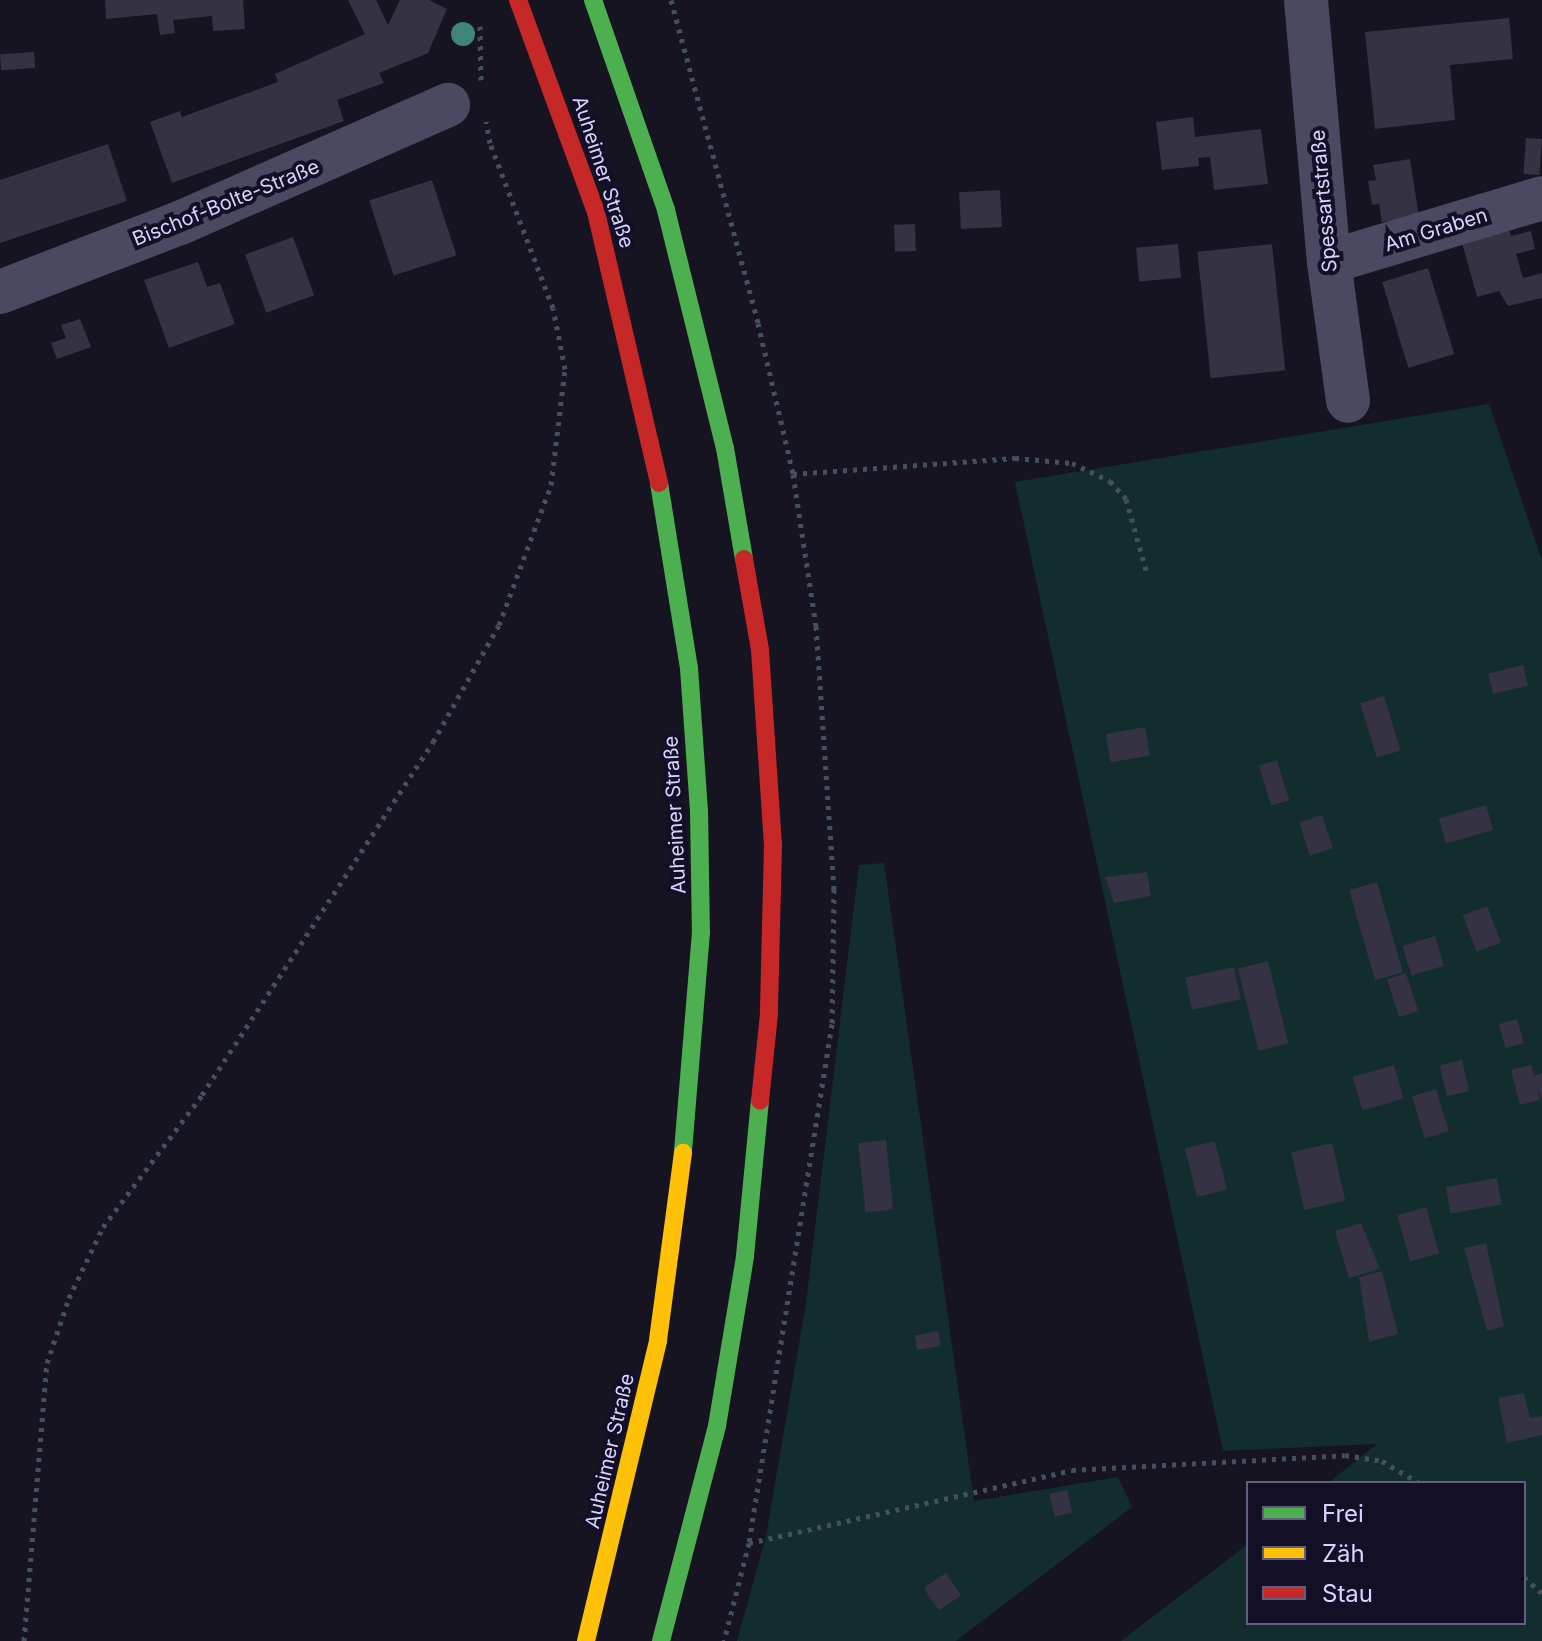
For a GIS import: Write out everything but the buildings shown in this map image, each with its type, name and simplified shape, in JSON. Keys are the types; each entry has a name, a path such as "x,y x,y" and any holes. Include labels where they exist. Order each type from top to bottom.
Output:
{"main road":[{"name":"Auheimer Straße","path":"518,0 596,212 625,321 669,528 689,668 699,810 701,932 682,1170 658,1340 586,1641"},
{"path":"593,0 666,210 725,448 760,650 773,845 769,1014 745,1256 717,1426 661,1641"}],"street":[{"name":"Spessartstraße","path":"1306,0 1329,262 1348,401"},
{"name":"Bischof-Bolte-Straße","path":"0,292 210,211 471,102"},
{"name":"Am Graben","path":"1329,262 1542,198"}],"path":[{"path":"24,1641 47,1363 69,1298 103,1227 210,1083 433,742 499,625 551,485 565,369 553,308 490,143 471,102 478,12"},
{"path":"793,474 1015,458 1072,463 1110,481 1126,499 1147,573"},
{"path":"749,1543 1072,1470 1345,1455 1382,1461 1416,1481"},
{"path":"1526,1579 1542,1593"}],"green space":[{"path":"1489,404 1542,560 1542,1641 1121,1641 1246,1546 1246,1625 1526,1625 1526,1481 1331,1481 1377,1444 1223,1451 1015,482"},
{"path":"884,863 974,1501 1118,1477 1132,1507 956,1641 737,1641 766,1536 806,1303 859,865"}],"traffic: fast":[{"path":"593,0 666,210 725,448 744,559"},
{"path":"659,483 689,668 699,810 701,932 683,1153"},
{"path":"661,1641 717,1426 745,1256 760,1101"}],"traffic: slow":[{"path":"586,1641 658,1340 683,1153"}],"traffic: jam":[{"path":"518,0 596,212 659,483"},
{"path":"744,559 760,650 773,845 769,1014 760,1101"}]}
